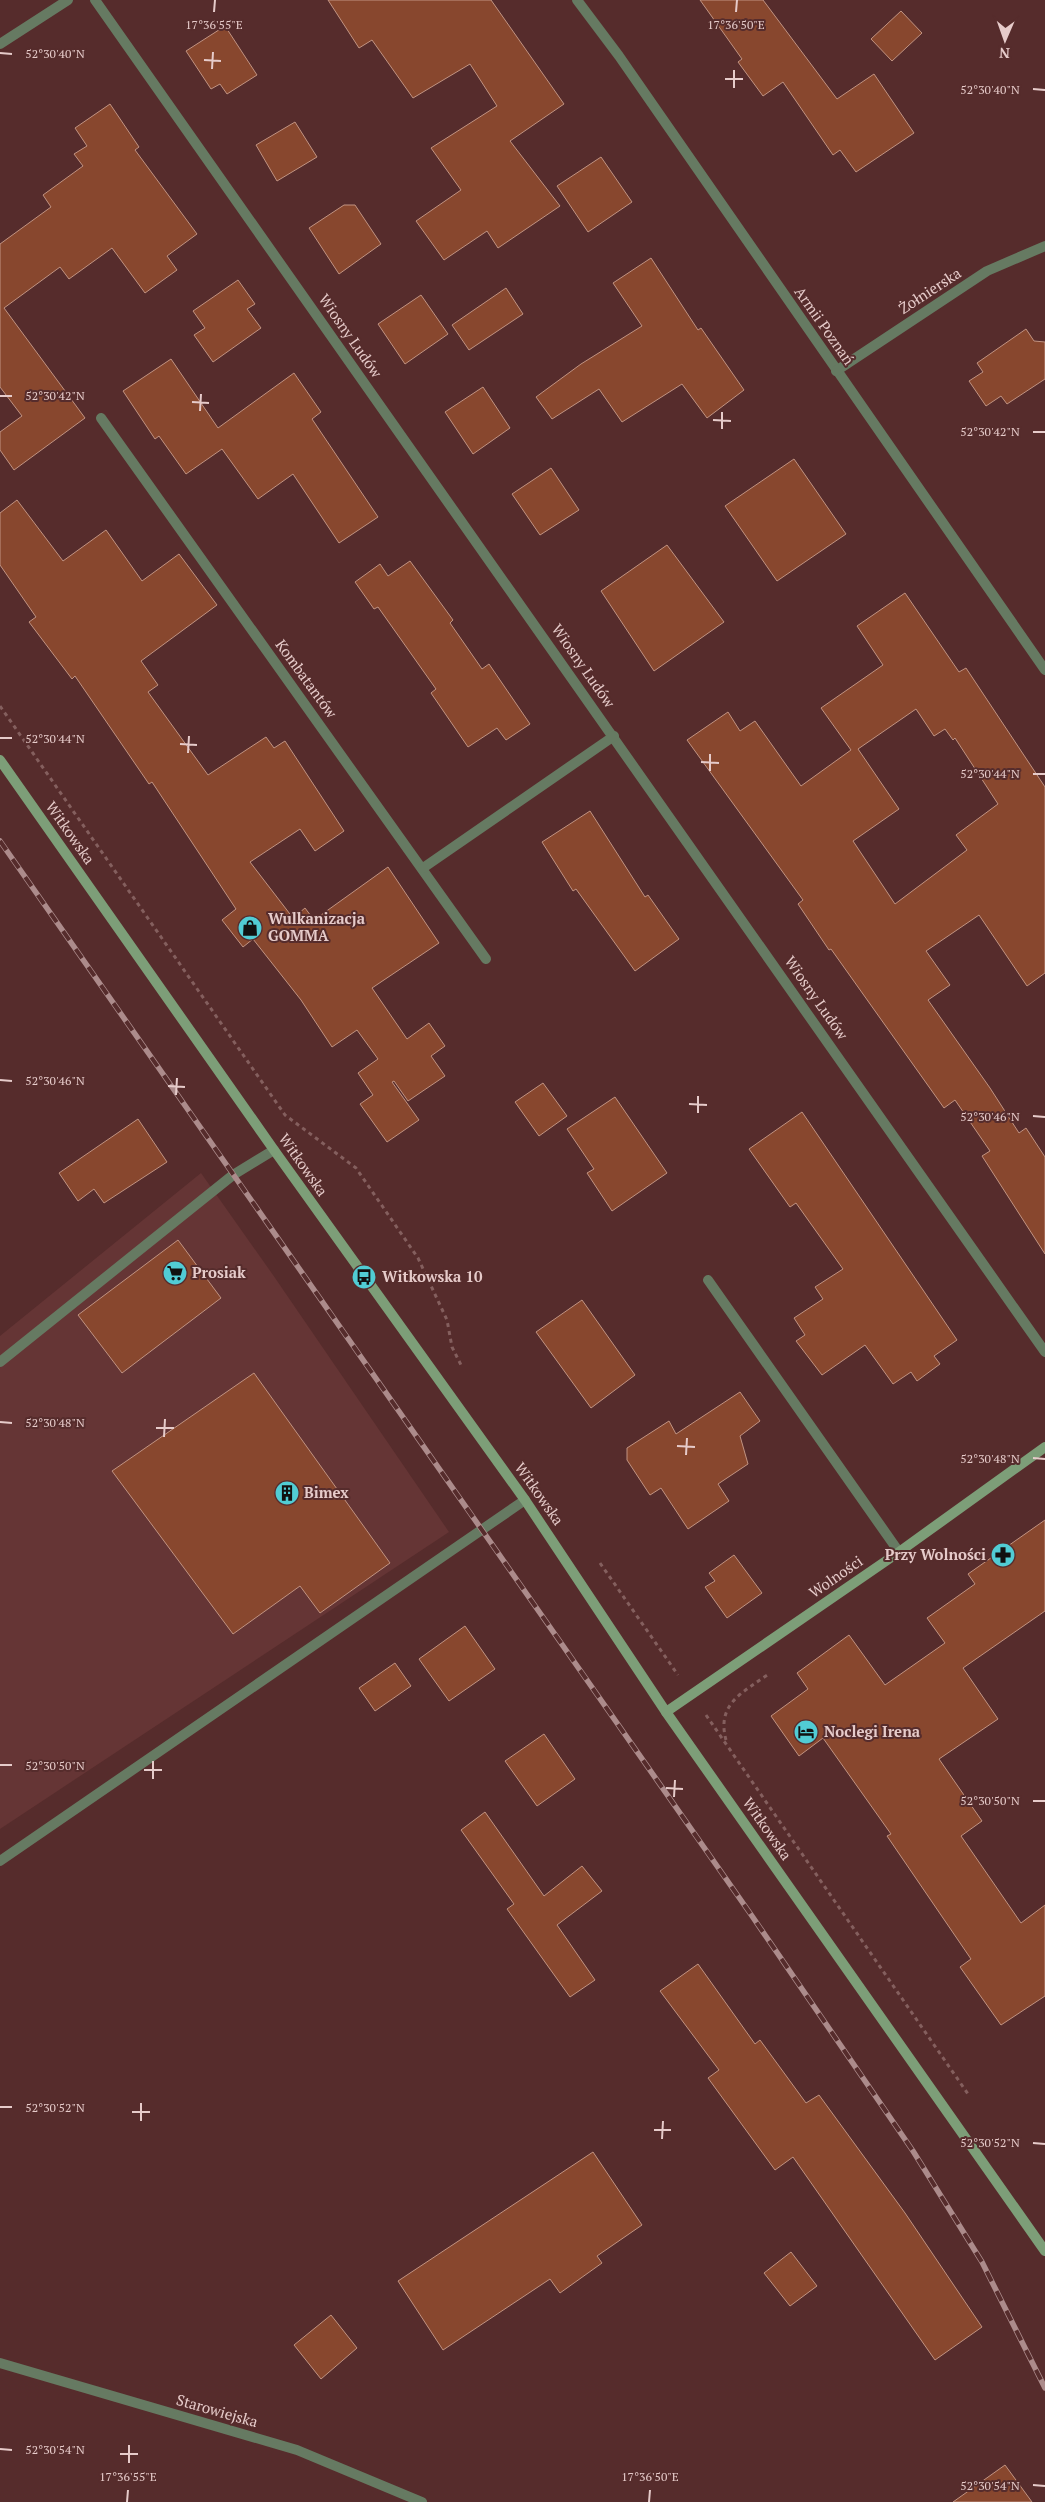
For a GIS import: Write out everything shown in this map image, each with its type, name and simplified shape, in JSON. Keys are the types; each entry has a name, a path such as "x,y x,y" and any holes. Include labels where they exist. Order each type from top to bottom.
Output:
{"street":[{"path":"0,44 68,0"},
{"name":"Wiosny Ludów","path":"95,0 614,736 1045,1352"},
{"name":"Armii Poznań","path":"577,0 619,56 1045,670"},
{"name":"Żołnierska","path":"836,371 987,271 1045,246"},
{"name":"Kombatantów","path":"101,418 486,959"},
{"path":"423,868 614,736"},
{"name":"Witkowska","path":"0,760 274,1150 525,1500 666,1712 1045,2251"},
{"path":"0,1362 233,1175 274,1150"},
{"path":"708,1280 899,1552"},
{"name":"Wolności","path":"666,1712 899,1552 1045,1447"},
{"path":"0,1861 525,1500"},
{"name":"Starowiejska","path":"0,2363 297,2450 422,2502"}],"path":[{"path":"0,706 285,1115 356,1168 418,1258 447,1320 452,1347 462,1366"},
{"path":"596,1559 972,2100"}],"shaded area":[{"path":"201,1173 449,1532 0,1829 0,1336"}],"building":[{"path":"328,0 491,0 564,104 510,141 560,206 498,248 487,231 444,260 416,221 461,190 431,148 497,106 470,64 413,98 372,40 359,48"},
{"path":"700,0 763,0 837,99 874,74 914,133 856,172 840,150 833,155 783,82 763,96 738,62 742,59"},
{"path":"901,11 922,33 892,61 871,39"},
{"path":"225,26 257,75 227,94 220,84 211,89 186,51"},
{"path":"110,104 139,147 135,150 197,234 167,256 177,270 145,293 112,248 69,279 60,267 4,308 85,418 14,470 0,450 0,432 22,416 0,387 0,244 51,207 43,195 83,166 74,154 87,146 75,128"},
{"path":"295,122 317,157 277,181 256,145"},
{"path":"601,157 632,202 588,232 557,186"},
{"path":"344,205 355,205 381,244 339,274 309,228"},
{"path":"651,258 698,330 701,328 744,390 707,418 682,384 622,422 599,389 552,419 536,397 581,364 642,326 613,283"},
{"path":"238,280 255,304 247,309 261,328 213,362 194,335 205,328 193,311"},
{"path":"506,288 523,314 469,350 452,325"},
{"path":"421,295 448,334 405,364 378,324"},
{"path":"1026,329 1034,341 1045,342 1045,379 1007,404 1001,396 986,406 969,381 983,372 977,363"},
{"path":"171,359 218,428 294,373 321,412 312,419 378,517 339,543 293,474 258,499 222,449 186,474 159,436 155,439 123,391"},
{"path":"483,387 510,428 473,454 445,412"},
{"path":"794,459 846,534 777,581 725,506"},
{"path":"551,468 579,510 540,535 512,494"},
{"path":"17,500 63,561 106,530 142,581 179,554 217,605 141,661 158,685 148,692 208,775 266,737 274,748 285,741 344,831 315,851 300,829 250,862 293,918 305,908 314,920 388,867 439,943 372,988 407,1039 429,1023 445,1046 431,1056 445,1076 408,1101 394,1081 392,1082 419,1120 387,1142 360,1104 373,1095 358,1073 378,1059 357,1030 332,1047 301,1000 253,939 243,947 222,920 236,909 152,782 149,784 75,676 72,679 29,622 36,617 0,565 0,513"},
{"path":"667,545 724,622 654,671 601,591"},
{"path":"410,561 453,620 450,623 482,669 489,664 530,724 506,740 497,728 468,747 431,693 436,689 378,607 374,609 355,582 380,564 388,576"},
{"path":"905,593 959,672 966,668 1045,787 1045,973 1027,986 979,915 926,951 950,985 928,1000 1019,1133 1026,1128 1045,1157 1045,1254 982,1156 990,1151 955,1100 944,1108 831,949 829,950 798,904 803,900 687,740 728,712 740,731 755,721 801,786 851,750 821,708 883,665 857,626","holes":["916,709 934,736 945,729 953,740 955,738 998,804 956,835 967,850 895,904 853,841 899,809 858,749"]},
{"path":"590,811 645,897 648,895 679,939 635,971 576,889 573,891 542,842"},
{"path":"543,1083 567,1116 539,1136 515,1102"},
{"path":"615,1097 667,1173 612,1211 587,1173 594,1169 567,1129"},
{"path":"802,1112 957,1340 934,1356 940,1364 917,1381 911,1372 893,1384 865,1345 822,1375 796,1341 805,1335 794,1318 823,1299 815,1287 843,1269 796,1203 790,1207 749,1149"},
{"path":"138,1119 167,1162 104,1203 94,1189 78,1201 59,1173"},
{"path":"178,1240 221,1298 122,1373 78,1315"},
{"path":"582,1300 635,1375 591,1408 536,1332"},
{"path":"254,1373 390,1563 320,1613 300,1586 233,1634 112,1471"},
{"path":"740,1392 760,1421 740,1436 748,1464 718,1484 729,1501 688,1529 661,1488 650,1495 627,1460 627,1448 669,1421 676,1434"},
{"path":"1045,1520 1045,1611 963,1668 998,1719 939,1759 982,1821 961,1836 1021,1923 1045,1905 1045,1996 1001,2025 960,1967 971,1959 887,1836 891,1834 823,1738 799,1756 771,1716 808,1689 797,1673 849,1635 885,1685 945,1643 927,1618 975,1584 968,1574"},
{"path":"734,1555 762,1593 727,1618 705,1587 715,1581 709,1573"},
{"path":"465,1626 495,1669 449,1701 419,1659"},
{"path":"395,1663 411,1686 375,1711 359,1688"},
{"path":"544,1734 575,1779 537,1806 505,1761"},
{"path":"485,1812 544,1896 582,1866 602,1891 557,1925 595,1980 570,1997 507,1909 514,1904 461,1830"},
{"path":"698,1964 755,2044 760,2040 806,2103 819,2095 905,2213 982,2327 935,2360 793,2157 775,2170 708,2078 719,2070 660,1991"},
{"path":"593,2152 642,2225 597,2256 602,2263 560,2293 550,2279 443,2350 398,2281"},
{"path":"791,2252 817,2286 790,2306 764,2273"},
{"path":"331,2315 357,2348 321,2379 294,2345"},
{"path":"1005,2465 1032,2502 953,2502"}],"railway":[{"path":"0,841 752,1916 913,2151 982,2262 1045,2388"}],"place":[{"name":"Wulkanizacja GOMMA","path":"250,928"},
{"name":"Prosiak","path":"175,1273"},
{"name":"Witkowska 10","path":"364,1277"},
{"name":"Bimex","path":"287,1493"},
{"name":"Przy Wolności","path":"1003,1555"},
{"name":"Noclegi Irena","path":"806,1732"}]}
